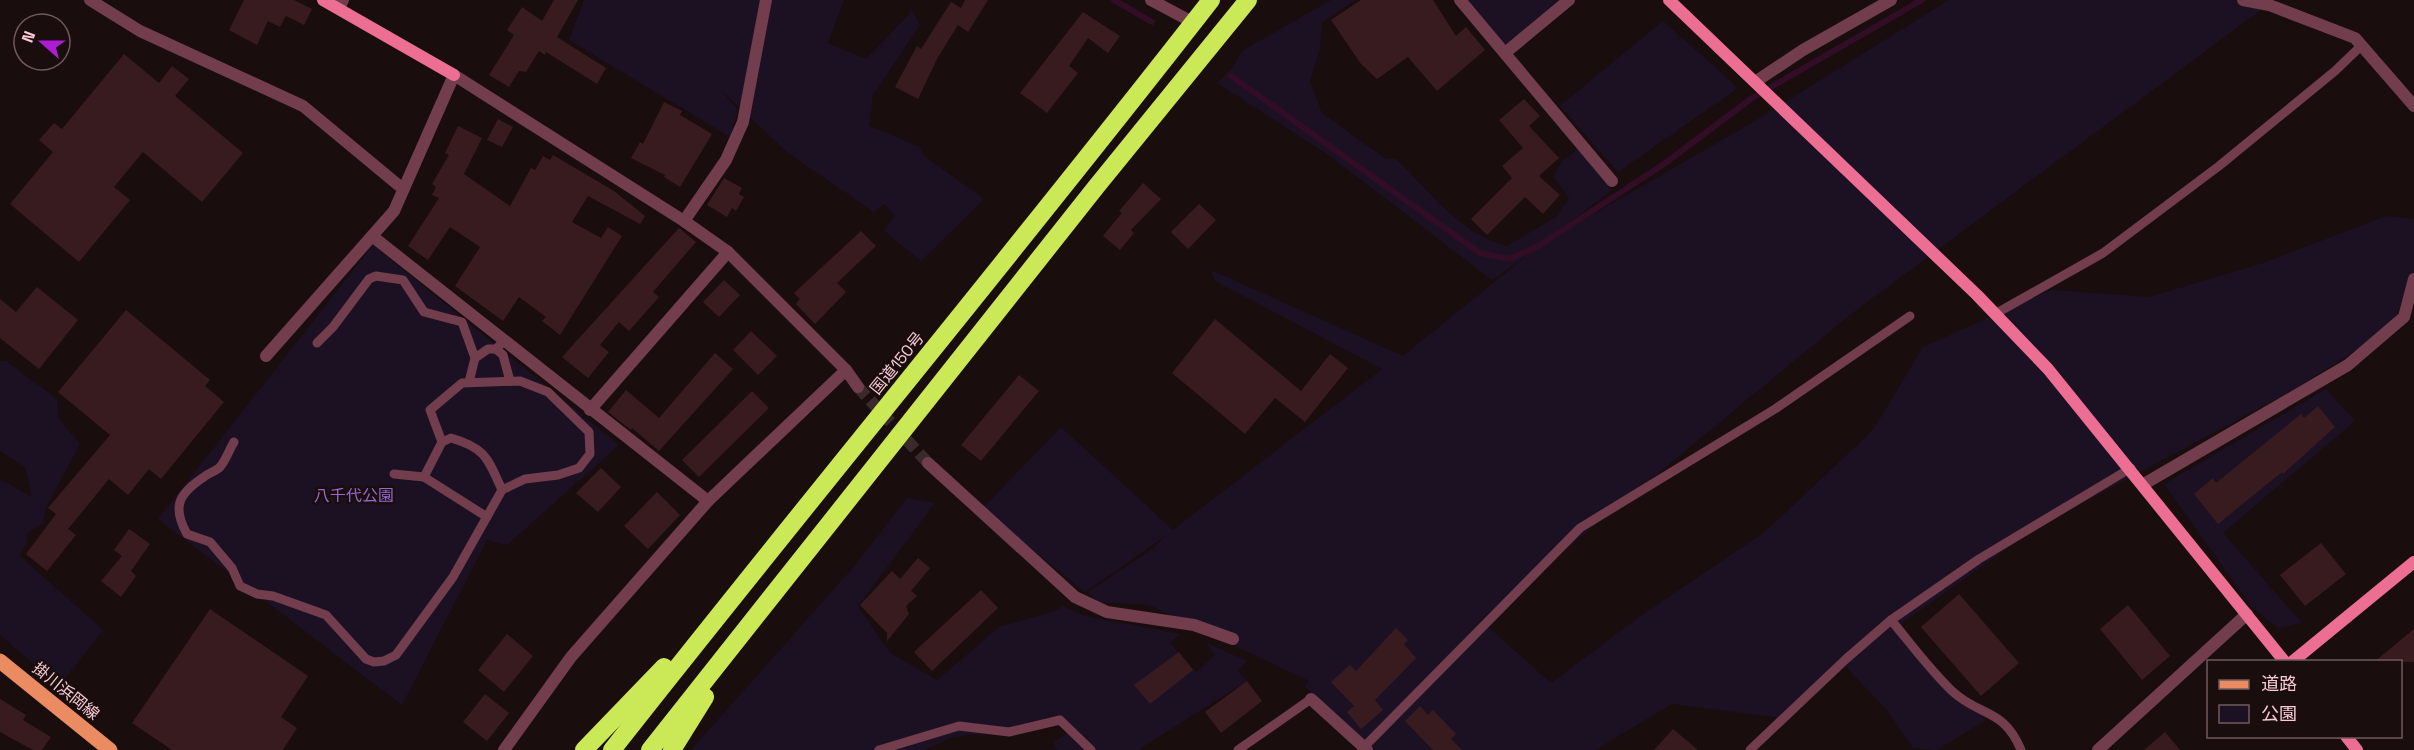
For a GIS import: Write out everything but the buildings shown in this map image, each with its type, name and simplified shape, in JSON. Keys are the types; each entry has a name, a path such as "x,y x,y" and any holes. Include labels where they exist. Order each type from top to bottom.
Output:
{"highway":[{"name":"国道150号","path":"612,750 735,594 1078,171 1212,0"},
{"path":"650,750 1096,187 1248,0"},
{"path":"585,750 735,594"},
{"path":"672,750 755,620"}],"main road":[{"name":"掛川浜岡線","path":"0,661 110,750"}],"street":[{"path":"90,0 140,31 303,106 403,189"},
{"path":"323,0 341,4 684,221 728,252 846,370 858,387"},
{"path":"684,221 726,160 742,122 766,0"},
{"path":"1151,0 1194,23"},
{"path":"1460,0 1612,181"},
{"path":"1505,53 1569,0"},
{"path":"1669,0 1995,314 2048,369 2144,484 2283,660"},
{"path":"1755,83 1803,50 1891,0"},
{"path":"2243,0 2269,5 2355,38 2414,106"},
{"path":"266,356 394,211 454,75"},
{"path":"372,236 500,345 590,410 708,501"},
{"path":"590,410 728,252"},
{"path":"2144,484 2348,365 2404,317 2414,279"},
{"path":"504,750 571,657 708,501 846,370"},
{"path":"928,463 1075,597 1107,612 1194,625 1233,639"},
{"path":"2294,660 2414,562"},
{"path":"2098,750 2247,614"},
{"path":"1311,699 1366,748"},
{"path":"2348,738 2357,750"}],"lane":[{"path":"1995,314 2103,253 2219,166 2362,45"},
{"path":"317,344 333,327 369,279 376,276 403,280 424,312 462,322 475,358 468,382"},
{"path":"1366,748 1580,528 1775,409 1910,316"},
{"path":"475,358 488,349 500,345 510,381"},
{"path":"234,442 219,468 203,477 178,506 178,518 187,534 210,542 232,568 240,586 257,594 273,596 326,615 352,646 374,662 384,661 396,655 466,559 502,490 525,479 558,475 579,468 590,454 590,432 548,392 520,381 462,383 430,410 442,442"},
{"path":"424,477 442,442 451,438 473,444 479,449 488,459 502,490"},
{"path":"1750,750 1846,659 1891,620 1979,559 2131,468"},
{"path":"394,474 424,477 487,517"},
{"path":"1891,620 1954,693 1997,717 2013,731 2021,750"},
{"path":"1238,750 1311,699"},
{"path":"879,750 959,726 1009,732 1060,720 1090,750"}],"green space":[{"path":"584,0 844,0 828,43 866,59 912,11 920,25 873,95 869,126 920,147 924,156 984,199 921,261 884,231 895,216 885,204 874,212 788,153 720,89 738,110 730,137 569,40"},
{"path":"1331,0 1356,0 1322,22 1320,49 1310,81 1322,113 1386,159 1396,159 1446,210 1474,232 1507,246 1556,217 1569,198 1553,176 1563,160 1578,149 1612,190 1543,243 1750,124 1949,0 2274,0 1851,314 1484,617 1377,733 1485,624 1551,683 1632,622 1766,531 1873,430 1923,347 2051,290 2149,297 2263,263 2386,216 2414,219 2414,276 2390,329 2293,390 2036,528 1898,626 1986,720 1937,750 1913,748 1886,709 1846,667 1781,718 1672,704 1595,750 1371,750 1304,686 1309,681 1149,605 1098,602 1088,592 1148,552 1167,535 1085,592 982,509 1061,427 1173,530 1382,369 1215,281 1211,270 1403,356 1529,254 1492,280 1330,156 1217,83 1232,68 1242,51"},
{"path":"1460,0 1568,0 1501,48"},
{"path":"1663,21 1738,88 1618,172 1560,106"},
{"name":"八千代公園","path":"373,245 619,445 507,545 487,540 402,705 158,519"},
{"path":"0,361 6,361 57,399 58,418 80,444 46,507 43,524 27,533 27,542 20,556 103,630 59,686 0,635 0,479 32,497 25,467 0,451"},
{"path":"2326,389 2355,421 2223,533 2302,623 2278,628 2252,607 2164,484"},
{"path":"907,498 935,503 858,606 890,653 937,680 999,627 1059,610 1061,605 1086,616 1180,634 1170,643 1196,672 1215,655 1205,642 1247,661 1238,671 1247,681 1138,750 1057,750 1053,742 1068,733 1059,724 953,737 925,750 691,750 856,564"}],"waterway":[{"path":"1114,0 1152,22"},
{"path":"1231,76 1480,253 1510,259 1540,245 1664,164 1752,98 1922,0"}],"tunnel":[{"path":"858,387 928,463"}]}
